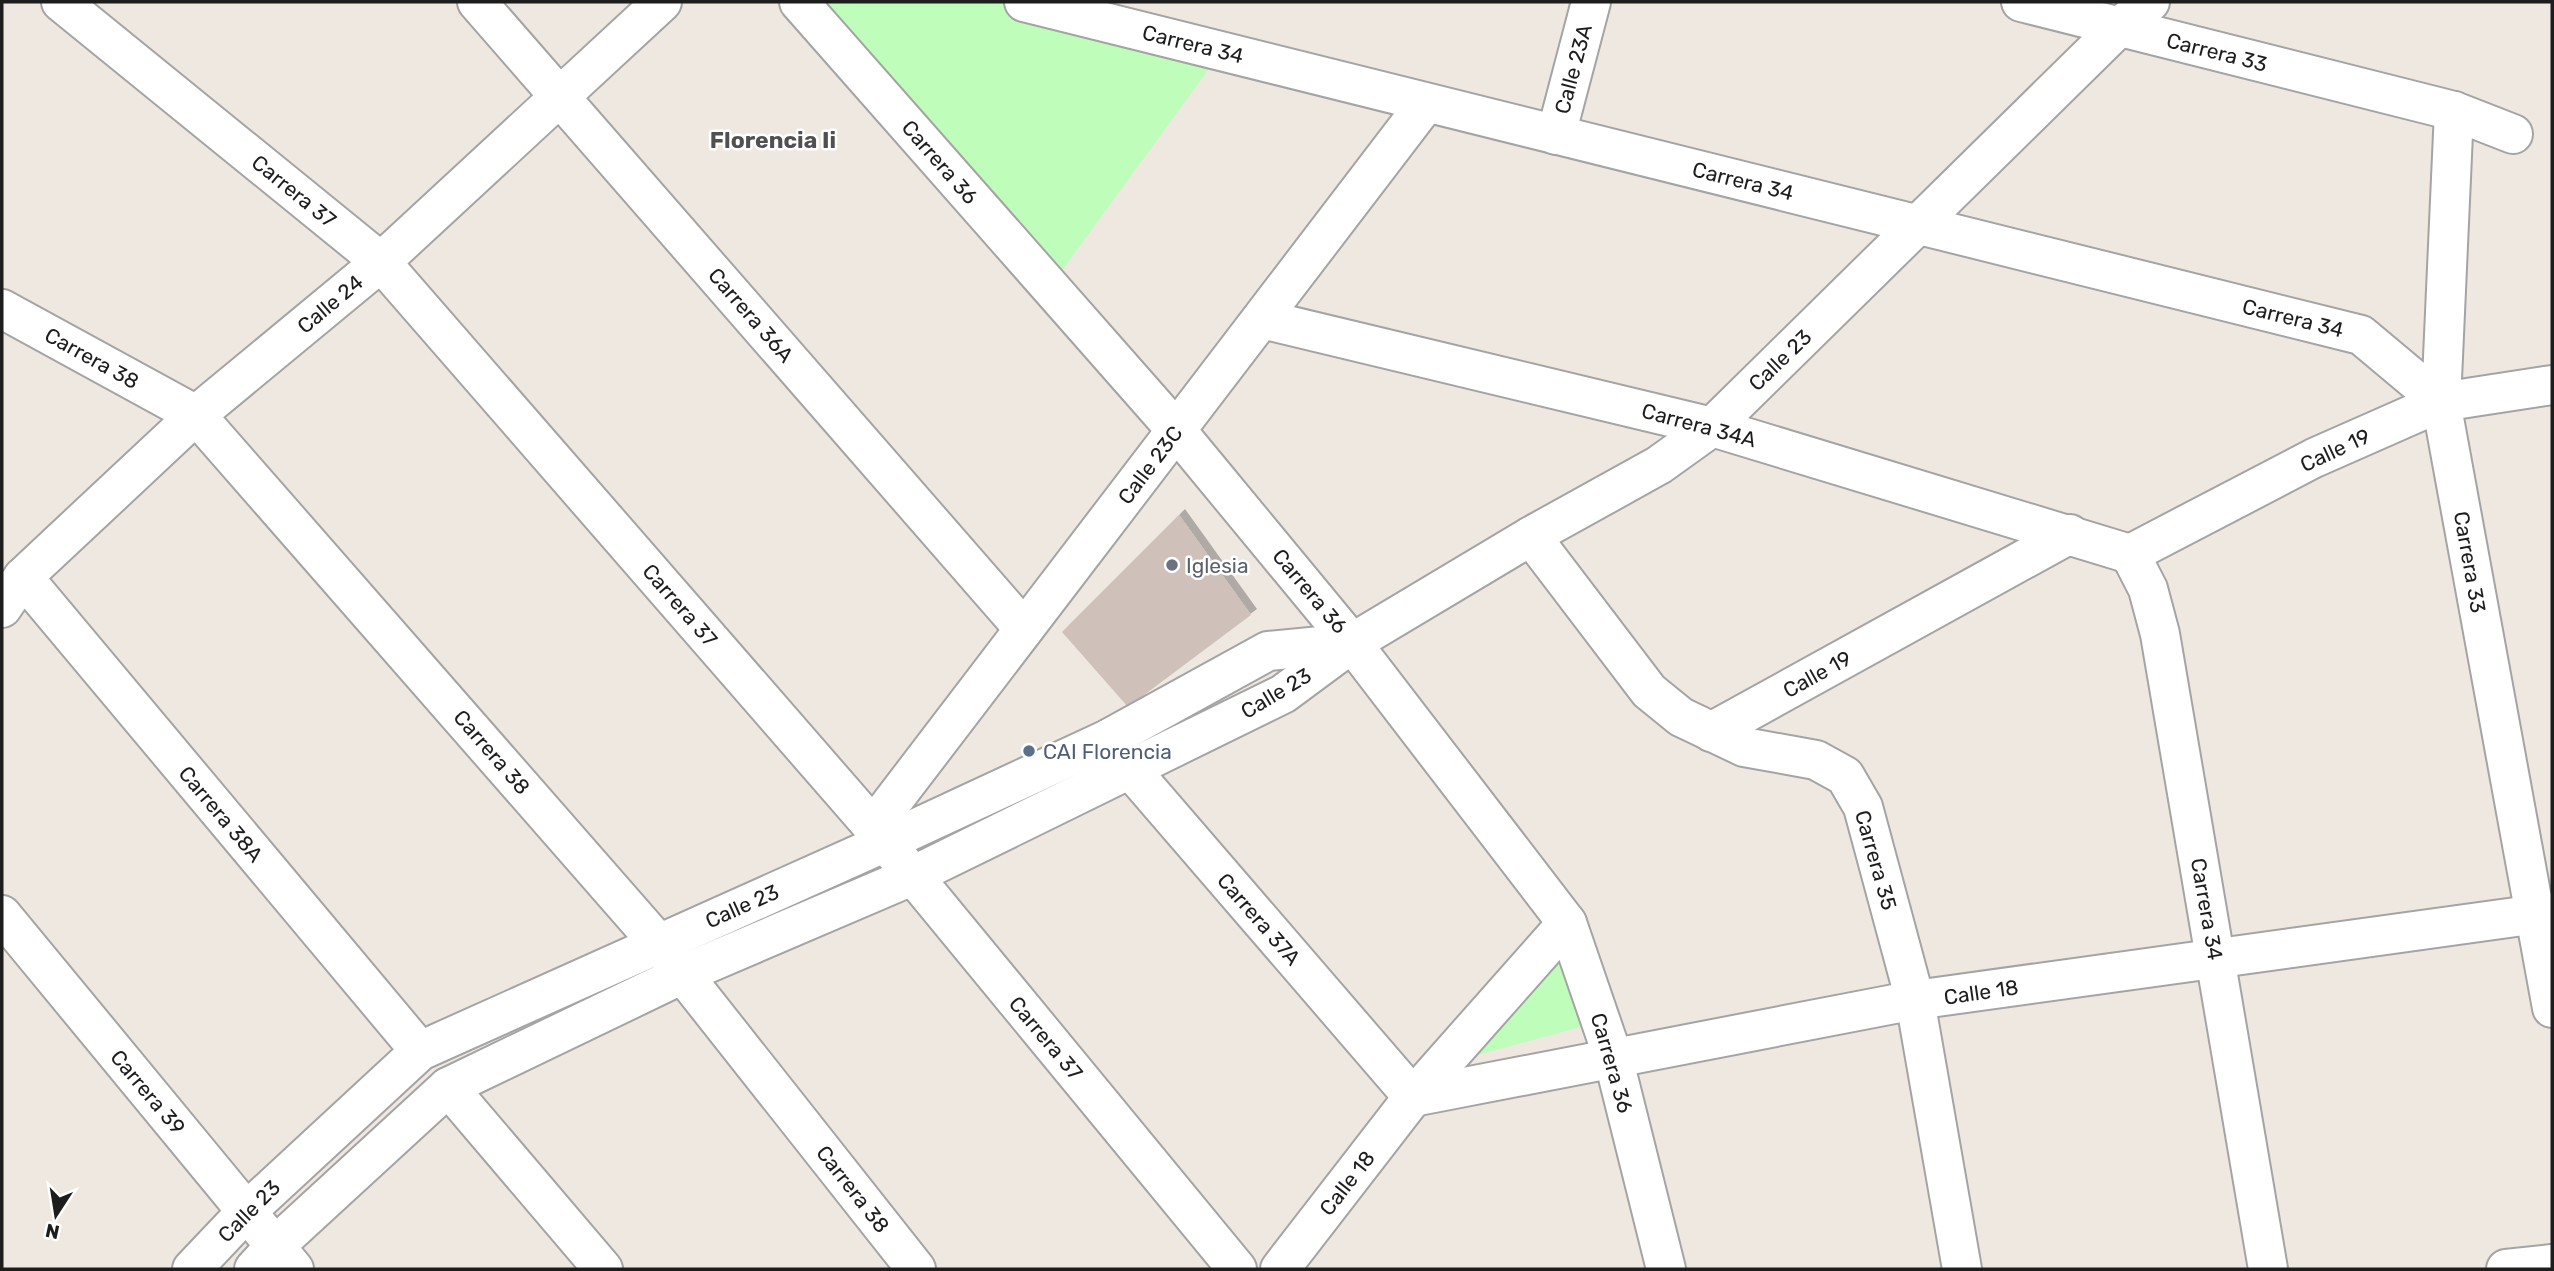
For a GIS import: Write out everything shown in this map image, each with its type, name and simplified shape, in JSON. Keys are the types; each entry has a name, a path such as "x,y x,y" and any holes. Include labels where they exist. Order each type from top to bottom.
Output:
{"street":[{"name":"Carrera 37","path":"61,2 381,262 879,835 1237,1269"},
{"name":"Carrera 36A","path":"477,2 1024,629"},
{"name":"Calle 24","path":"2,608 23,576 196,415 381,262 662,2"},
{"name":"Carrera 36","path":"799,2 1177,430 1352,643 1567,923 1613,1057 1666,1269"},
{"name":"Carrera 34","path":"1024,2 2361,335 2441,402"},
{"name":"Calle 23A","path":"1556,135 1591,2"},
{"name":"Carrera 33","path":"2021,2 2454,111 2513,134"},
{"name":"Calle 23","path":"274,1262 448,1087 684,974 912,876 1283,694 1352,643 1531,536 1659,466 1712,427 2119,27 2150,2"},
{"name":"Calle 23C","path":"879,835 1024,629 1426,103"},
{"name":"Carrera 33","path":"2454,111 2441,402 2543,913 2552,1008"},
{"name":"Carrera 38","path":"2,309 196,415 659,944 916,1269"},
{"name":"Carrera 34A","path":"1262,319 1712,427 2130,554"},
{"name":"Calle 19","path":"2130,554 2314,458 2441,402 2552,385"},
{"name":"Calle 19","path":"1711,732 2070,534"},
{"name":"Carrera 35","path":"1531,536 1649,691 1681,717 1744,747 1816,760 1845,776 1863,807 1914,1000 1962,1269"},
{"name":"Carrera 34","path":"2130,554 2148,589 2160,634 2269,1269"},
{"name":"Carrera 38A","path":"23,576 420,1051"},
{"name":"Calle 23","path":"191,1269 247,1211 420,1051 659,944 879,835 1108,739 1268,651 1352,643"},
{"name":"Carrera 37A","path":"1108,739 1131,770 1413,1097"},
{"name":"Calle 18","path":"1413,1097 1914,1000 2543,913"},
{"name":"Carrera 39","path":"2,915 247,1211 274,1262"},
{"name":"Calle 18","path":"1280,1269 1413,1097 1567,923"},
{"path":"448,1087 603,1269"},
{"path":"2506,1269 2552,1264"}],"green space":[{"path":"799,2 1025,2 1222,51 1050,287"},
{"path":"1564,951 1588,1025 1474,1056"}],"building":[{"name":"Iglesia","path":"1179,515 1251,615 1128,707 1062,632"}],"place":[{"name":"Iglesia","path":"1172,565"},
{"name":"CAI Florencia","path":"1029,751"}],"district":[{"name":"Florencia Ii","path":"773,140"}]}
